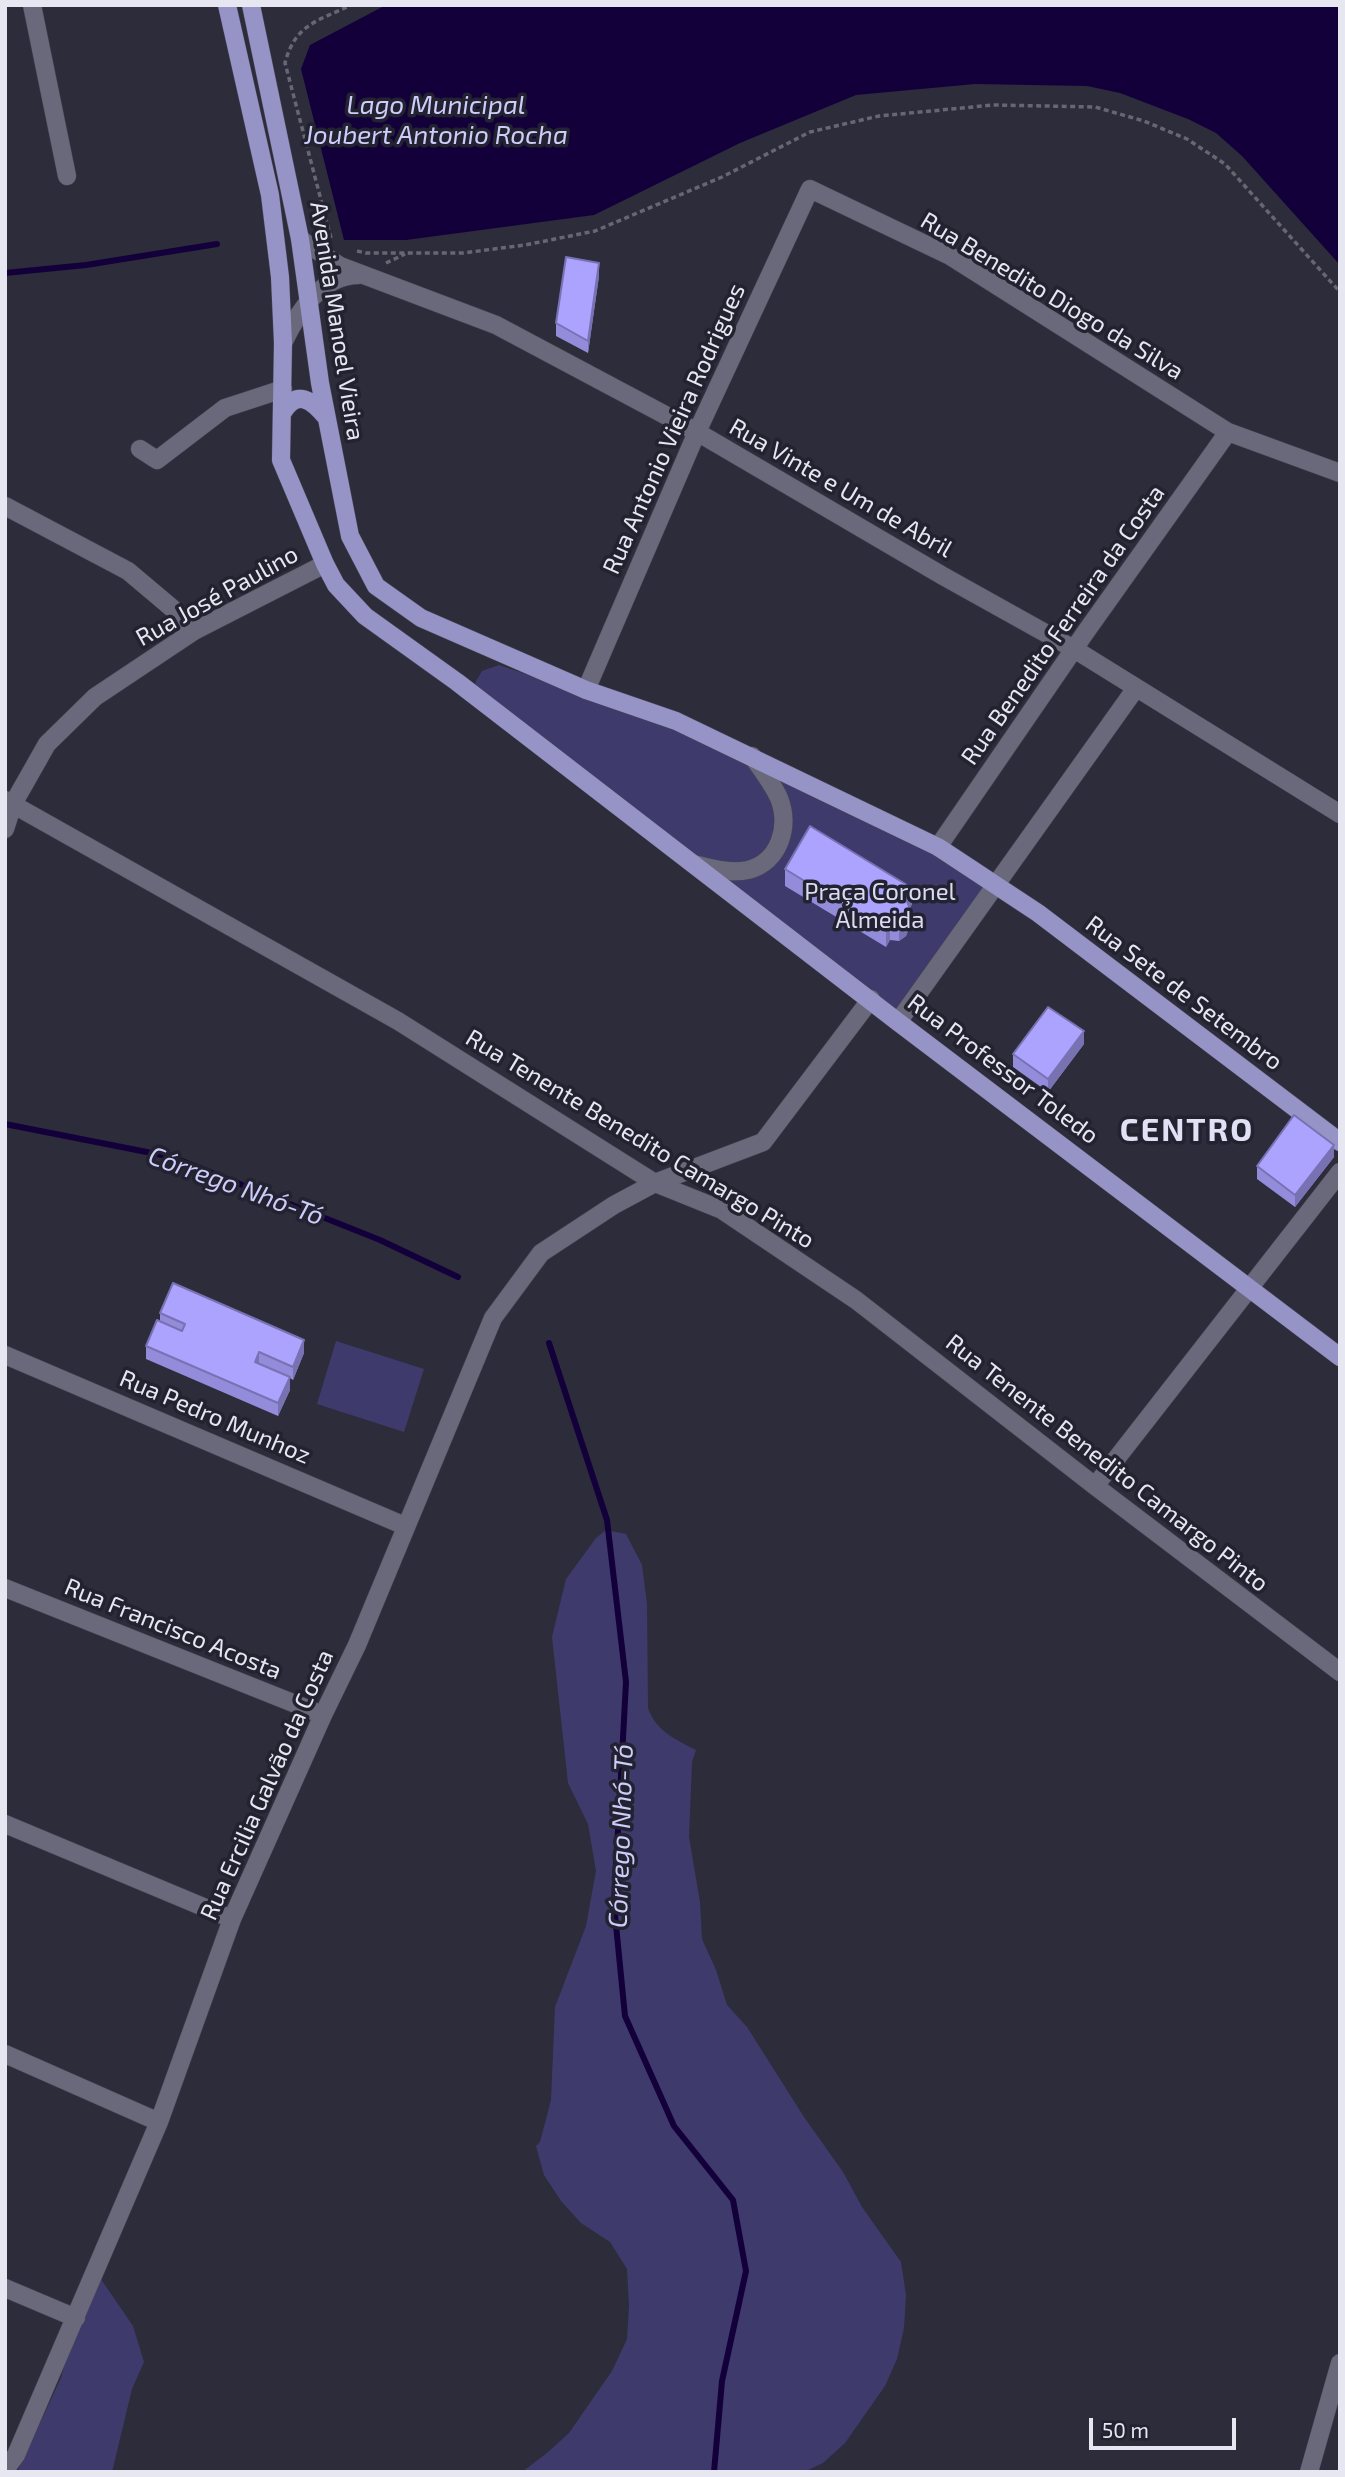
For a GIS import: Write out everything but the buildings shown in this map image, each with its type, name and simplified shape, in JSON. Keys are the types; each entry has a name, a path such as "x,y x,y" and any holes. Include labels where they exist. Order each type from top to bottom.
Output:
{"main road":[{"name":"Avenida Manoel Vieira","path":"227,5 271,195 280,277 283,343 281,460 336,585 365,616 457,682 694,864"},
{"name":"Avenida Manoel Vieira","path":"251,5 300,239 326,417 350,536 376,586 421,618 586,690"},
{"path":"283,412 288,404 297,399 306,399 316,405 326,417"},
{"path":"586,690 676,721 752,757 938,847 997,885"},
{"path":"694,864 871,999"},
{"name":"Rua Sete de Setembro","path":"997,885 1038,913 1340,1142"},
{"name":"Rua Professor Toledo","path":"871,999 1340,1357"}],"street":[{"path":"32,5 66,176"},
{"name":"Rua Antonio Vieira Rodrigues","path":"586,690 697,432 810,189"},
{"name":"Rua Benedito Diogo da Silva","path":"810,189 950,256 1228,432 1340,473"},
{"name":"Rua Vinte e Um de Abril","path":"300,239 340,266 496,325 697,432 1074,649 1340,814"},
{"path":"283,343 324,284 344,275 362,275"},
{"path":"140,449 157,460 225,408 282,389"},
{"name":"Rua Benedito Ferreira da Costa","path":"938,847 1228,432"},
{"path":"5,506 128,571 179,614 194,631"},
{"name":"Rua José Paulino","path":"5,830 9,802 47,744 95,697 194,631 325,564"},
{"path":"898,1022 1136,688"},
{"path":"694,864 731,872 748,870 761,865 773,854 782,838 784,819 779,800 752,757"},
{"name":"Rua Tenente Benedito Camargo Pinto","path":"9,802 398,1021 655,1183 722,1210 856,1300 1340,1672"},
{"name":"Rua Ercilia Galvão da Costa","path":"5,2470 16,2455 76,2318 159,2122 232,1919 323,1715 357,1646 493,1318 541,1252 614,1205 655,1183 763,1142 871,999"},
{"path":"1095,1486 1340,1172"},
{"name":"Rua Pedro Munhoz","path":"5,1355 405,1526"},
{"name":"Rua Francisco Acosta","path":"5,1588 323,1715"},
{"path":"5,1824 232,1919"},
{"path":"5,2054 159,2122"},
{"path":"5,2288 76,2318"},
{"path":"1309,2472 1340,2363"}],"path":[{"path":"333,246 285,63 289,47 298,33 351,5"},
{"path":"355,251 463,253 525,245 595,231 722,177 810,132 878,116 993,105 1096,107 1144,121 1187,139 1225,164 1340,292"}],"green space":[{"name":"Praça Coronel Almeida","path":"499,665 674,724 936,850 990,886 897,1015 478,690 475,683 482,671"},
{"path":"336,1341 424,1369 404,1432 317,1404"},
{"path":"606,1530 626,1534 642,1565 647,1604 648,1708 651,1716 674,1738 696,1750 692,1762 689,1837 700,1902 702,1939 716,1970 727,2005 747,2027 804,2117 843,2172 862,2207 901,2262 906,2295 904,2328 897,2359 885,2386 845,2443 823,2463 804,2472 522,2472 569,2433 612,2371 627,2339 627,2269 610,2242 581,2223 561,2201 544,2175 536,2146 540,2142 551,2100 555,2007 586,1926 596,1871 588,1824 568,1783 552,1637 566,1579 596,1538"},
{"path":"96,2272 133,2326 144,2362 132,2389 112,2472 17,2472 61,2378 84,2286"}],"water":[{"name":"Lago Municipal Joubert Antonio Rocha","path":"386,5 1340,5 1340,265 1242,156 1216,133 1188,119 1120,93 1087,86 975,84 856,95 740,143 594,215 406,240 344,240 301,69 310,45"}],"waterway":[{"path":"5,273 86,265 217,244"},
{"name":"Córrego Nhó-Tó","path":"5,1124 172,1157 380,1240 458,1277"},
{"name":"Córrego Nhó-Tó","path":"549,1343 607,1520 626,1682 614,1905 625,2016 674,2126 733,2200 746,2271 722,2381 714,2472"}],"district":[{"name":"CENTRO","path":"1187,1130"}]}
